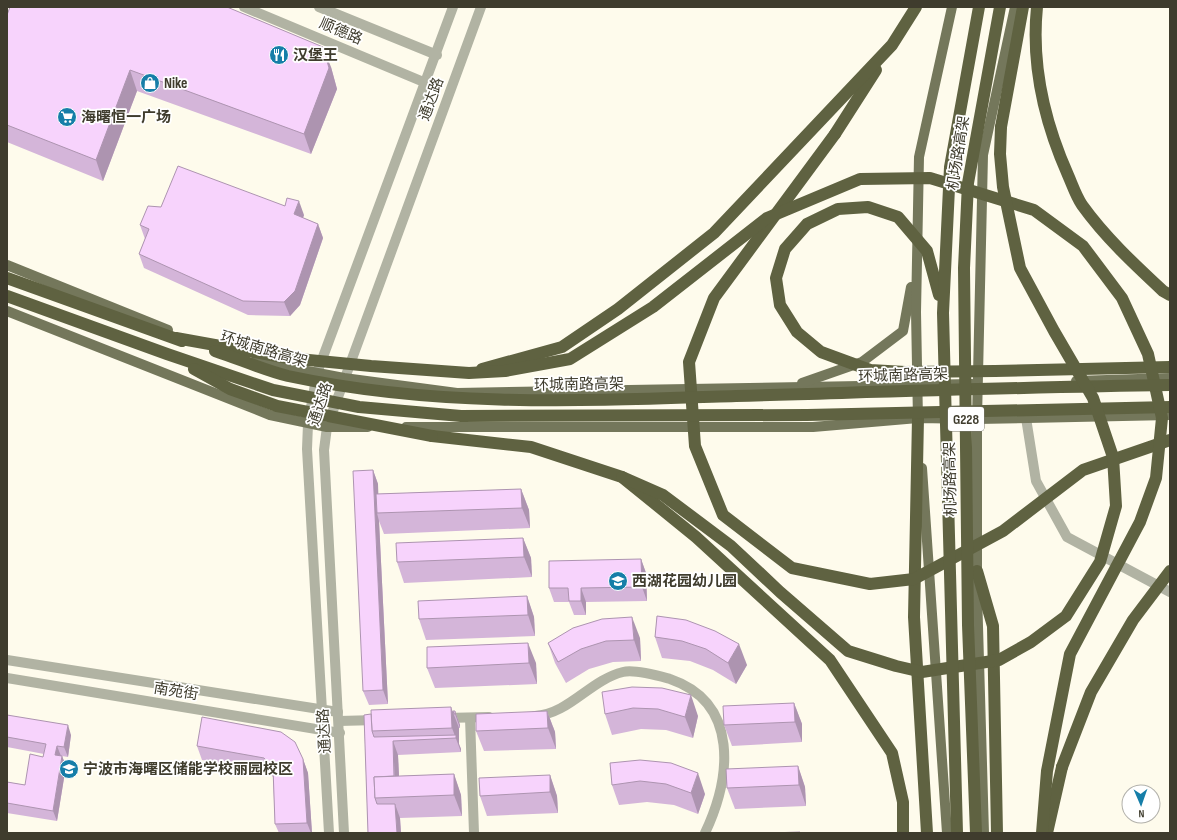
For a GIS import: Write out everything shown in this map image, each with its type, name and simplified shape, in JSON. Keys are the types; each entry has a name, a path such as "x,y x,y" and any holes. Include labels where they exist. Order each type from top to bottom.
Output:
{"highway":[{"path":"916,7 834,134 714,298 689,362 695,446 723,515 792,568 870,584 914,579 1003,531 1083,470 1170,440"},
{"name":"机场路高架","path":"957,833 943,313 950,167 979,7"},
{"name":"机场路高架","path":"976,833 968,625 964,268 968,183 1000,7"},
{"path":"167,354 230,389 277,406 432,436 531,447 622,477 663,495 732,546 780,592 848,651 896,666 922,672 999,660 1031,642 1066,616 1100,562 1116,506 1113,457 1093,398 1054,331 1020,268 1003,187 1000,154 1000,127 1023,7"},
{"path":"1036,7 1035,55 1044,109 1059,154 1081,204 1114,245 1163,291 1170,295"},
{"path":"469,373 562,347 618,309 714,233 892,45"},
{"path":"176,338 288,358 469,373 505,371 570,359 653,307 767,218 860,179 930,178 1034,210 1083,246 1122,298 1148,354 1162,418 1156,478 1140,522 1070,654 1047,771 1042,833"},
{"path":"943,313 935,273 927,251 898,217 868,207 838,210 807,224 785,249 776,278 780,305 798,332 821,352 870,370 905,372 995,372 1170,367"},
{"name":"环城南路高架","path":"7,278 286,375 364,389 452,398 544,402 1170,385"},
{"name":"环城南路高架","path":"7,296 167,354 273,390 359,407 461,416 807,415 1170,407"},
{"path":"918,418 914,617 927,833"},
{"path":"622,477 696,537 830,660 892,753 903,802 904,833"},
{"path":"977,571 993,626 997,833"},
{"path":"1047,833 1062,767 1091,692 1133,620 1170,571"}],"main road":[{"path":"947,833 918,418 917,257 919,157 952,7"},
{"path":"984,833 977,571 977,419 983,155 1015,7"},
{"path":"793,386 862,362 903,331 917,257"},
{"path":"7,265 236,357 344,378 457,393 917,383 978,384 1170,378"},
{"path":"7,311 270,415 327,427 813,427 918,418 977,419 1170,415"}],"street":[{"name":"顺德路","path":"244,7 426,83"},
{"name":"顺德路","path":"319,7 436,55"},
{"name":"通达路","path":"329,833 307,448 308,424 317,373 453,7"},
{"name":"通达路","path":"344,833 340,733 324,450 327,427 481,7"},
{"path":"1026,418 1036,481 1067,537 1170,592"},
{"name":"南苑街","path":"7,660 323,709 339,716 385,720"},
{"path":"522,716 546,715 564,706 601,680 624,671 657,675 681,683 706,700 719,721 724,742 723,772 713,817 705,833"},
{"name":"南苑街","path":"7,678 340,733"},
{"path":"431,719 500,717"},
{"path":"470,718 474,833"}],"building":[{"name":"海曙恒一广场","path":"10,7 227,7 323,47 329,68 304,134 130,70 96,160 7,125 7,15"},
{"path":"178,166 285,206 287,198 299,201 294,214 318,224 295,291 284,302 243,301 139,254 149,229 140,225 148,206 161,207"},
{"path":"373,470 383,690 363,691 353,471"},
{"path":"521,489 522,508 377,513 376,494"},
{"path":"523,538 524,557 397,562 396,543"},
{"path":"641,559 642,587 581,588 581,601 569,601 568,588 549,588 549,561"},
{"path":"527,596 528,615 419,619 418,601"},
{"path":"657,616 686,620 715,631 739,644 728,663 706,649 682,641 655,637"},
{"path":"632,617 634,640 606,641 581,649 558,662 548,643 573,628 602,619"},
{"path":"528,643 529,663 427,668 427,647"},
{"path":"632,687 662,688 691,695 685,717 658,709 633,708 605,714 602,692"},
{"path":"794,703 795,722 724,725 723,706"},
{"path":"451,707 452,728 372,731 371,710"},
{"path":"547,711 548,728 476,731 476,714"},
{"path":"371,714 372,731 374,737 456,735 456,738 393,741 394,776 374,777 375,798 377,804 395,804 397,833 368,833 364,715"},
{"path":"7,715 68,725 64,747 57,746 55,755 62,756 53,811 7,803 7,782 25,785 30,754 43,757 46,744 7,737"},
{"path":"202,717 281,732 295,742 303,759 307,823 275,824 273,768 264,758 197,746"},
{"path":"640,760 671,763 698,773 691,793 666,784 640,781 612,785 610,763"},
{"path":"798,766 799,785 727,788 726,769"},
{"path":"454,774 454,795 375,798 374,777"},
{"path":"550,775 550,792 480,796 479,778"},
{"path":"800,832 800,833 770,833"}],"place":[{"name":"汉堡王","path":"279,55"},
{"name":"Nike","path":"150,83"},
{"name":"海曙恒一广场","path":"67,117"},
{"name":"西湖花园幼儿园","path":"618,581"},
{"name":"宁波市海曙区储能学校丽园校区","path":"69,769"}]}
